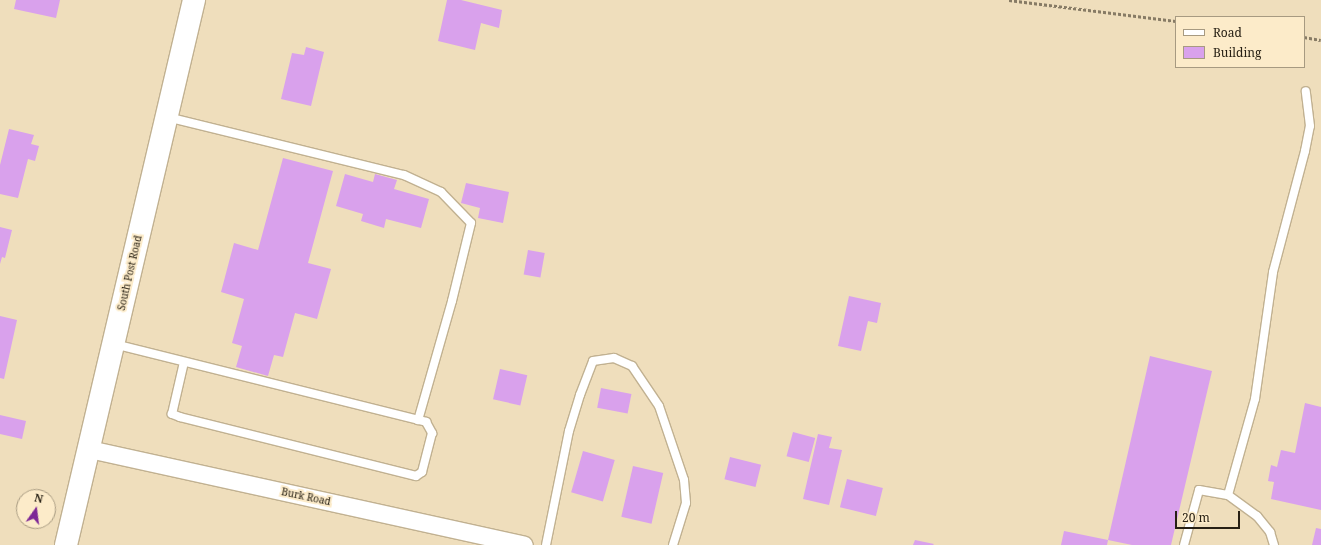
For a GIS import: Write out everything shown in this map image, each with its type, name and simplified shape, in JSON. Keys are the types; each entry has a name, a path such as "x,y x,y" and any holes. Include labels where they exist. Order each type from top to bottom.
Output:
{"main road":[{"name":"South Post Road","path":"66,545 194,0"}],"street":[{"name":"Burk Road","path":"89,449 524,545"}],"lane":[{"path":"1228,495 1255,399 1273,272 1306,152 1310,126 1306,92"},
{"path":"167,117 404,175 441,192 471,223 452,301 418,420"},
{"path":"114,343 184,362 426,422 432,433 422,472 416,476 180,418 172,414 184,362"},
{"path":"546,545 569,431 580,396 593,361 614,358 632,366 658,406 684,480 686,503 673,545"},
{"path":"1184,545 1200,490 1228,495 1257,516 1270,532 1274,545"}],"path":[{"path":"1009,0 1175,21"},
{"path":"1305,38 1321,40"}],"building":[{"path":"16,0 60,0 56,18 14,9"},
{"path":"447,0 461,0 502,10 499,28 481,23 475,50 438,41"},
{"path":"306,47 324,52 311,106 281,99 292,53 304,55"},
{"path":"9,129 34,135 31,144 39,146 35,161 28,159 18,198 0,194 0,165"},
{"path":"283,158 333,171 308,263 331,269 317,319 295,313 283,357 274,355 268,376 236,367 242,346 232,343 244,299 221,292 234,243 258,250"},
{"path":"345,174 373,182 375,174 397,180 394,189 429,199 421,228 386,219 384,228 361,221 363,214 336,206"},
{"path":"466,183 509,192 503,223 478,218 480,208 461,203"},
{"path":"0,227 12,230 5,258 2,257 0,264"},
{"path":"528,250 545,253 540,278 524,275"},
{"path":"849,296 881,303 877,323 868,321 861,351 838,346"},
{"path":"0,316 17,320 4,379 0,378"},
{"path":"1150,356 1212,371 1171,545 1132,545 1108,540"},
{"path":"500,369 527,375 520,406 493,399"},
{"path":"601,388 631,394 628,414 597,408"},
{"path":"1305,403 1321,407 1321,510 1271,499 1274,482 1268,481 1271,465 1277,467 1281,450 1295,453"},
{"path":"0,415 26,421 22,439 0,434"},
{"path":"793,432 815,438 809,462 787,456"},
{"path":"818,434 832,437 829,448 842,450 829,505 803,499"},
{"path":"583,451 615,460 603,501 571,492"},
{"path":"730,457 761,465 755,487 724,479"},
{"path":"633,466 663,473 652,524 621,517"},
{"path":"847,479 883,488 876,516 840,507"},
{"path":"1316,528 1321,529 1321,545 1312,545"},
{"path":"1064,531 1108,540 1107,545 1061,545"},
{"path":"915,540 934,544 913,545"}]}
